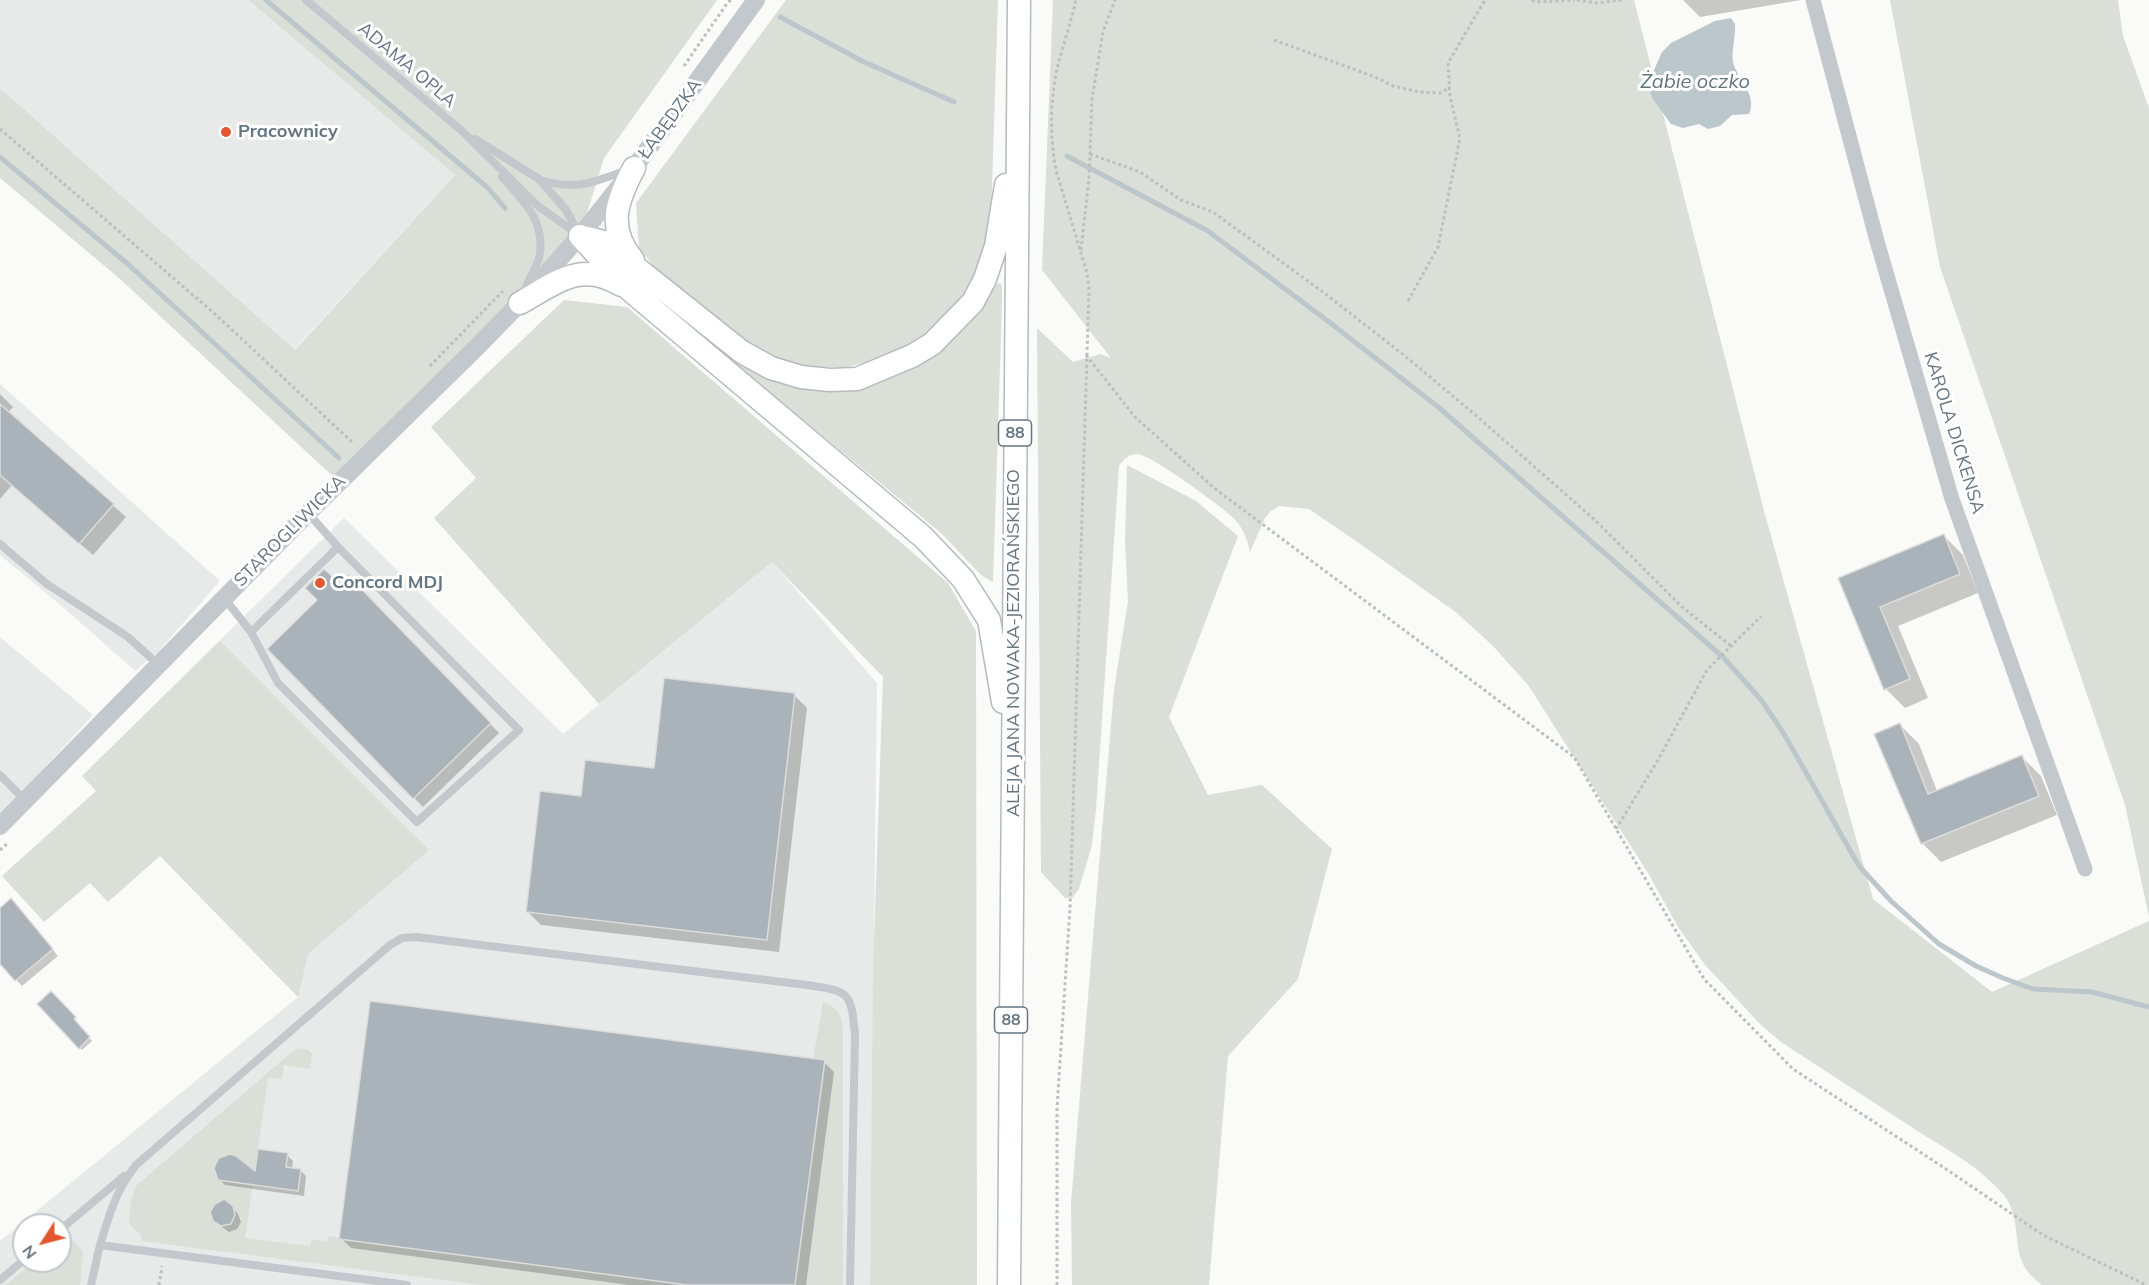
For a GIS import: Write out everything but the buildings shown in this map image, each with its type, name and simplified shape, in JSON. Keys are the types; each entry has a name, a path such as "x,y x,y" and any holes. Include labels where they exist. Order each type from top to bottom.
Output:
{"main road":[{"name":"ALEJA JANA NOWAKA-JEZIORAŃSKIEGO","path":"1009,1285 1018,0"},
{"path":"580,236 603,242 742,352 771,368 801,377 830,380 857,379 888,368 932,344 973,302 985,279 996,246 1017,111"},
{"path":"634,168 620,194 617,225 618,235 624,249 643,272"},
{"path":"580,236 630,290 923,537 963,579 989,620 1013,755"},
{"path":"513,296 567,276 584,273 609,278 630,290"}],"street":[{"name":"ŁABĘDZKA","path":"580,236 634,168 756,0"},
{"name":"KAROLA DICKENSA","path":"1813,0 1877,241 1952,498 2085,869"},
{"name":"STAROGLIWICKA","path":"0,826 366,454 430,394 513,296 580,236"}],"lane":[{"name":"ADAMA OPLA","path":"306,0 461,130"},
{"path":"461,130 538,180 566,210 580,236"},
{"path":"461,130 538,206 580,236"},
{"path":"461,130 532,212 539,234 540,254 513,296"},
{"path":"538,180 576,187 634,168"},
{"path":"224,597 251,632 278,683 417,822 519,730 308,513"},
{"path":"0,544 47,584 128,637 151,658"},
{"path":"251,632 338,546"},
{"path":"0,775 26,801"},
{"path":"72,1220 390,945 402,938 416,937 832,989 843,993 850,1001 855,1035 850,1285"},
{"path":"91,1285 114,1198 136,1165"},
{"path":"100,1245 407,1285"},
{"path":"0,1280 12,1270"}],"path":[{"path":"681,69 731,0"},
{"path":"1057,1285 1057,1108 1069,931 1089,289 1053,156 1052,111 1058,65 1076,0"},
{"path":"1081,253 1090,154 1092,99 1103,32 1115,0"},
{"path":"1408,301 1438,247 1460,138 1450,97 1448,63 1485,0"},
{"path":"1532,0 1535,2 1576,0 1597,3 1622,0"},
{"path":"1274,40 1375,76 1393,86 1420,92 1442,93 1450,87"},
{"path":"0,129 215,314 366,454"},
{"path":"1090,154 1140,172 1181,200 1213,212 1323,292 1405,356 1517,451 1595,520 1682,608 1731,646"},
{"path":"428,367 513,296"},
{"path":"1086,355 1135,417 1214,488 1574,757 1704,979 1793,1070 2043,1235 2146,1285"},
{"path":"1616,829 1658,760 1707,670 1761,616"},
{"path":"159,1285 162,1266"}],"shaded area":[{"name":"Pracownicy","path":"0,0 248,0 455,175 294,350 0,88"},
{"path":"248,0 717,0 604,158 580,236 339,482 120,279 0,178 0,88 295,350 455,175"},
{"path":"786,0 998,0 991,219 975,279 943,320 917,342 891,355 848,367 812,367 790,362 748,344 664,279 639,248 636,203"},
{"path":"1053,0 1634,0 1764,511 1873,899 1992,992 2149,921 2149,1285 2042,1285 2031,1276 2020,1257 2016,1226 2009,1203 1983,1174 1781,1042 1760,1024 1706,966 1678,927 1648,873 1528,685 1492,645 1457,613 1309,509 1279,506 1271,511 1265,518 1250,552 1238,523 1169,470 1137,454 1129,456 1119,466 1092,845 1079,889 1072,898 1065,898 1041,872 1037,328 1073,362 1100,354 1111,358 1042,270"},
{"path":"1890,0 2118,0 2123,36 2149,108 2149,917 2125,805 1940,267"},
{"path":"613,264 805,383 930,357 957,335 980,307 994,285 1000,283 1002,303 993,582 981,575 941,533"},
{"path":"564,300 627,307 948,583 976,631 977,1285 870,1285 873,970 883,677 772,562 599,704 434,518 476,478 431,427"},
{"path":"0,384 220,581 157,653 135,671 0,555"},
{"path":"1127,465 1196,501 1238,536 1169,717 1208,795 1262,785 1332,849 1298,979 1228,1056 1209,1285 1072,1285 1071,1203 1114,690 1128,601 1125,543"},
{"path":"344,518 563,734 772,562 877,683 870,1285 0,1285 0,1241 12,1231 12,1273 72,1273 72,1213 34,1213 298,997 82,776"},
{"path":"0,637 93,715 0,816"},
{"path":"220,641 429,850 308,954 298,997 160,856 108,902 90,883 44,922 2,876 96,791 82,776"},
{"path":"823,1002 836,1010 843,1025 843,1285 795,1285 825,1061 813,1059"},
{"path":"303,1048 312,1054 310,1069 284,1065 282,1079 268,1078 245,1238 310,1246 312,1239 327,1242 329,1236 687,1285 482,1285 142,1241 141,1236 129,1223 131,1200 136,1186 287,1056 296,1049"},
{"path":"72,1241 83,1252 80,1285 6,1285 20,1273 72,1273"}],"water":[{"name":"Żabie oczko","path":"1731,18 1735,24 1733,62 1751,100 1749,114 1732,115 1720,126 1708,129 1699,124 1683,128 1671,124 1652,98 1649,87 1662,52 1671,43 1715,21"}],"waterway":[{"path":"266,0 488,188 505,208"},
{"path":"780,17 864,62 954,102"},
{"path":"1067,156 1208,231 1333,325 1437,406 1724,658 1762,701 1784,734 1859,866 1891,901 1939,944 1976,966 2033,989 2092,992 2149,1007"},
{"path":"0,157 129,265 339,458"}],"place":[{"name":"Pracownicy","path":"226,132"},
{"name":"Concord MDJ","path":"320,583"}]}
